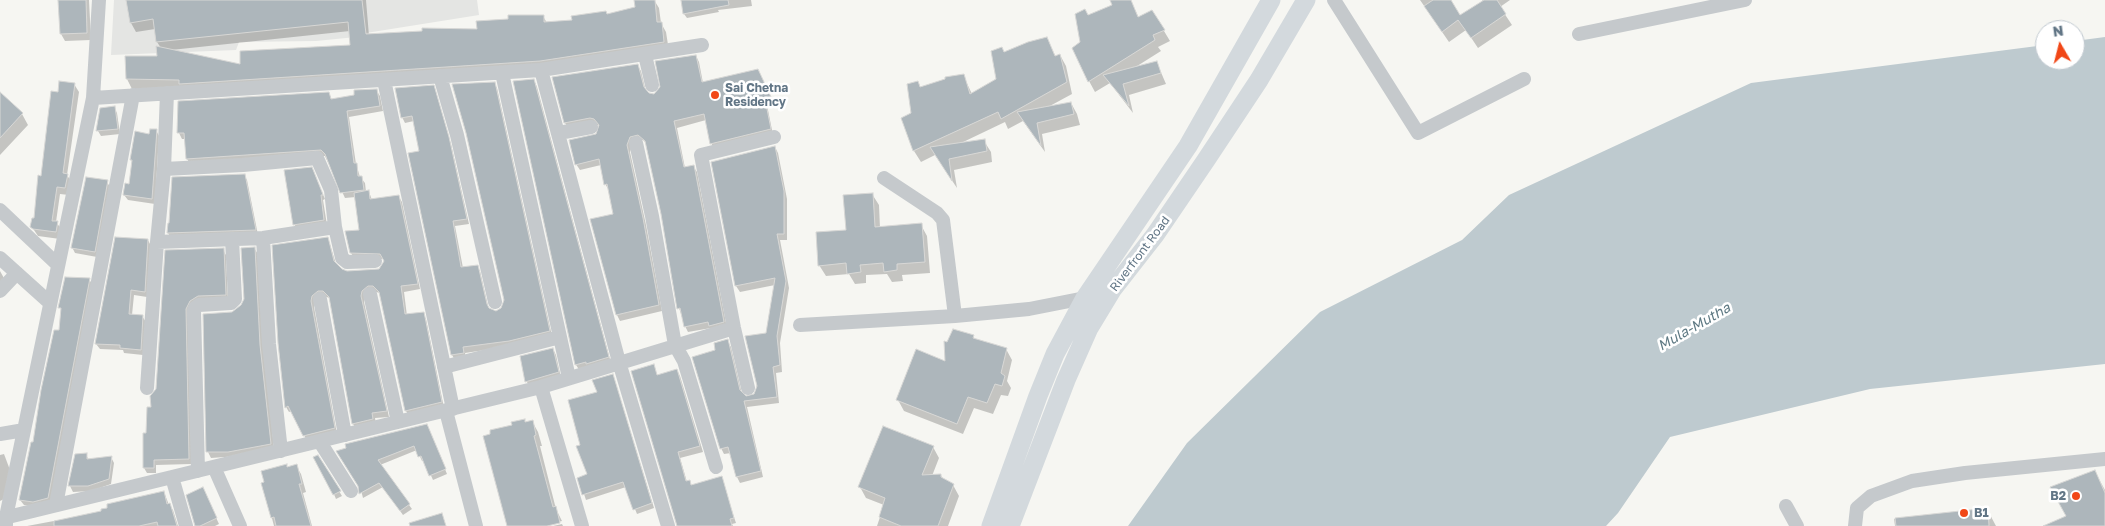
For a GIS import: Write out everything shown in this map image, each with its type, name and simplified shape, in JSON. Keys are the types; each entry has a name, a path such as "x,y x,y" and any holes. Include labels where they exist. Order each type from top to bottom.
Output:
{"street":[{"path":"99,0 93,98 4,521 56,505 541,387 734,328"},
{"name":"Riverfront Road","path":"991,526 1038,396 1056,354 1085,298 1188,146 1271,0"},
{"name":"Riverfront Road","path":"1010,526 1066,380 1089,328 1112,290 1155,235 1259,80 1306,0"},
{"path":"1334,0 1418,133 1524,79"},
{"path":"1579,34 1745,0"},
{"path":"93,98 541,70 645,55 702,44"},
{"path":"645,55 652,85"},
{"path":"541,70 619,362 668,526"},
{"path":"502,73 569,378"},
{"path":"440,76 457,135 495,302"},
{"path":"384,80 444,367 450,410 476,526"},
{"path":"147,388 168,93"},
{"path":"56,505 133,95"},
{"path":"559,133 591,127"},
{"path":"748,388 734,328 701,155 774,137"},
{"path":"636,143 652,216 675,345 684,361 716,467"},
{"path":"164,169 318,158 331,190 335,227 342,258 346,262 375,261"},
{"path":"884,178 937,213 943,220 956,316"},
{"path":"0,210 58,265"},
{"path":"157,242 263,238 335,227"},
{"path":"263,238 269,344 281,451"},
{"path":"198,471 194,312 195,308 199,305 231,303 235,299 232,239"},
{"path":"0,258 50,303"},
{"path":"0,291 18,273"},
{"path":"800,325 956,316 1029,309 1085,298 1112,290"},
{"path":"370,294 398,422"},
{"path":"320,299 346,435"},
{"path":"444,367 560,337"},
{"path":"541,387 582,526"},
{"path":"0,434 24,430"},
{"path":"320,442 351,492"},
{"path":"1854,526 1857,508 1871,496 1912,481 1965,473 2105,459"},
{"path":"214,467 240,526"},
{"path":"172,477 186,526"},
{"path":"1786,506 1797,526"}],"shaded area":[{"path":"114,0 477,0 479,15 366,33 366,36 316,41 239,42 236,50 111,55"}],"water":[{"name":"Mula-Mutha","path":"2105,37 2105,364 1870,389 1670,437 1618,513 1606,526 1128,526 1187,443 1320,312 1462,240 1509,195 1751,83 2035,46 2035,70 2085,70 2085,40"}],"building":[{"path":"58,0 86,0 87,33 60,34"},
{"path":"126,0 362,0 366,34 422,31 422,28 477,29 476,21 508,19 508,15 544,15 544,22 572,20 571,16 606,11 607,14 635,7 634,0 655,0 657,22 662,22 664,42 540,61 179,84 179,80 126,79 125,56 157,56 156,46 240,64 240,51 350,45 348,22 156,42 153,19 130,23"},
{"path":"681,0 728,0 729,5 683,14"},
{"path":"1110,0 1131,0 1138,17 1152,10 1165,30 1153,35 1155,40 1088,82 1072,48 1080,42 1075,14 1085,9 1088,15 1112,5"},
{"path":"1433,0 1451,0 1460,15 1484,0 1497,0 1506,14 1471,38 1458,20 1442,32 1424,6"},
{"path":"1047,37 1055,56 1060,54 1067,82 1001,119 998,112 913,151 901,118 911,113 907,84 918,81 920,87 945,79 945,77 964,74 970,94 996,79 991,51 1002,47 1004,52 1028,42"},
{"path":"696,55 702,82 758,69 771,97 765,99 771,129 710,144 704,114 674,121 684,167 694,165 724,322 709,326 708,322 684,327 680,308 677,309 661,214 645,141 638,135 630,137 627,145 659,305 616,315 590,219 613,214 607,184 604,185 599,159 575,165 569,140 596,134 599,125 594,119 590,118 564,123 552,77 638,64 644,87 649,93 654,94 660,87 655,61"},
{"path":"1157,61 1161,73 1123,84 1129,106 1103,75"},
{"path":"534,79 609,357 586,364 586,362 575,365 513,81"},
{"path":"59,81 75,83 63,173 68,174 65,188 57,187 52,221 58,221 56,232 30,227 32,218 34,218 38,175 41,176 51,91 58,92"},
{"path":"495,82 550,331 509,341 463,347 464,353 451,355 408,153 419,151 412,116 401,118 395,88 434,85 449,137 467,219 453,221 461,267 478,265 487,304 489,308 496,311 501,308 504,300 466,133 452,84"},
{"path":"377,89 380,106 347,111 354,163 357,163 358,176 362,176 364,190 340,193 325,154 321,150 186,159 184,133 177,133 178,101 329,92 331,99 354,95 354,90"},
{"path":"0,92 23,113 0,138"},
{"path":"1071,102 1074,114 1037,123 1041,146 1017,112"},
{"path":"115,106 118,129 96,131 100,108"},
{"path":"150,129 157,129 152,199 123,195 125,183 129,184 132,160 130,160 135,131 149,134"},
{"path":"985,139 987,151 949,159 952,181 930,147"},
{"path":"775,146 784,191 784,234 777,234 786,281 777,336 780,365 773,367 777,397 744,401 761,471 736,477 728,447 720,449 692,357 715,350 714,343 728,339 740,390 746,396 754,394 757,386 745,336 766,333 775,278 735,286 711,162"},
{"path":"312,167 323,195 321,195 324,220 293,225 284,170"},
{"path":"245,174 256,230 167,233 172,177"},
{"path":"86,177 108,180 95,252 71,248"},
{"path":"369,190 370,199 399,195 418,284 401,286 405,314 424,312 442,402 405,411 379,292 373,286 368,286 362,291 361,296 387,411 372,413 373,419 352,424 329,297 323,291 318,291 312,296 311,301 335,428 303,436 288,406 285,408 278,343 272,245 328,237 334,261 342,269 347,271 379,269 384,261 380,254 350,253 345,231 359,230 354,193"},
{"path":"873,193 875,227 922,223 925,262 897,264 897,270 884,272 883,263 860,265 861,272 847,274 846,263 818,266 816,232 846,230 843,195"},
{"path":"115,237 148,239 145,292 131,290 129,314 143,315 141,350 120,348 120,345 95,344"},
{"path":"255,247 260,345 271,444 228,452 206,452 203,314 232,312 241,305 244,299 241,248"},
{"path":"224,248 226,295 198,296 190,301 186,309 189,459 154,460 154,468 143,468 143,433 146,433 147,407 151,407 150,396 156,389 165,250"},
{"path":"65,277 90,278 48,498 33,502 19,500 31,442 33,442 41,390 54,330 59,330 61,308 58,308"},
{"path":"953,329 974,335 973,338 1007,348 1001,373 1005,376 1002,386 995,384 987,403 968,397 957,424 896,400 916,349 945,361 944,341 947,342"},
{"path":"553,348 559,372 525,382 520,356"},
{"path":"654,364 657,375 677,369 700,446 678,452 686,481 690,480 691,485 722,476 734,518 730,519 732,526 677,526 631,371"},
{"path":"613,374 652,503 633,510 623,482 582,495 577,478 587,474 576,446 580,445 568,400 597,392 592,380"},
{"path":"525,419 525,422 533,420 536,435 534,436 553,507 556,506 560,523 547,526 507,526 483,436 490,434 490,430 512,425 511,422"},
{"path":"427,424 446,469 429,476 421,456 418,457 414,446 378,460 410,504 400,511 379,483 359,494 358,486 336,451 346,448 345,444"},
{"path":"883,426 934,446 922,475 941,474 941,477 954,484 938,526 901,526 879,517 885,498 858,487"},
{"path":"87,453 87,459 112,456 109,479 88,486 68,486 75,454"},
{"path":"318,455 341,491 333,495 313,457"},
{"path":"287,464 287,467 297,464 302,484 299,484 311,526 276,526 274,517 271,518 261,483 264,482 261,471"},
{"name":"B2","path":"2095,470 2105,493 2105,526 2043,526 2066,516 2050,487"},
{"path":"203,487 217,518 200,526 195,526 186,495"},
{"path":"164,491 167,504 170,503 177,526 158,526 157,522 139,526 54,526 54,521 101,511 101,509 107,508 107,504"},
{"name":"B1","path":"1988,508 1989,526 1896,526 1895,518"},
{"path":"442,513 446,526 410,526 409,523"}],"place":[{"name":"Sai Chetna Residency","path":"715,95"},
{"name":"B2","path":"2076,496"},
{"name":"B1","path":"1964,513"}]}
